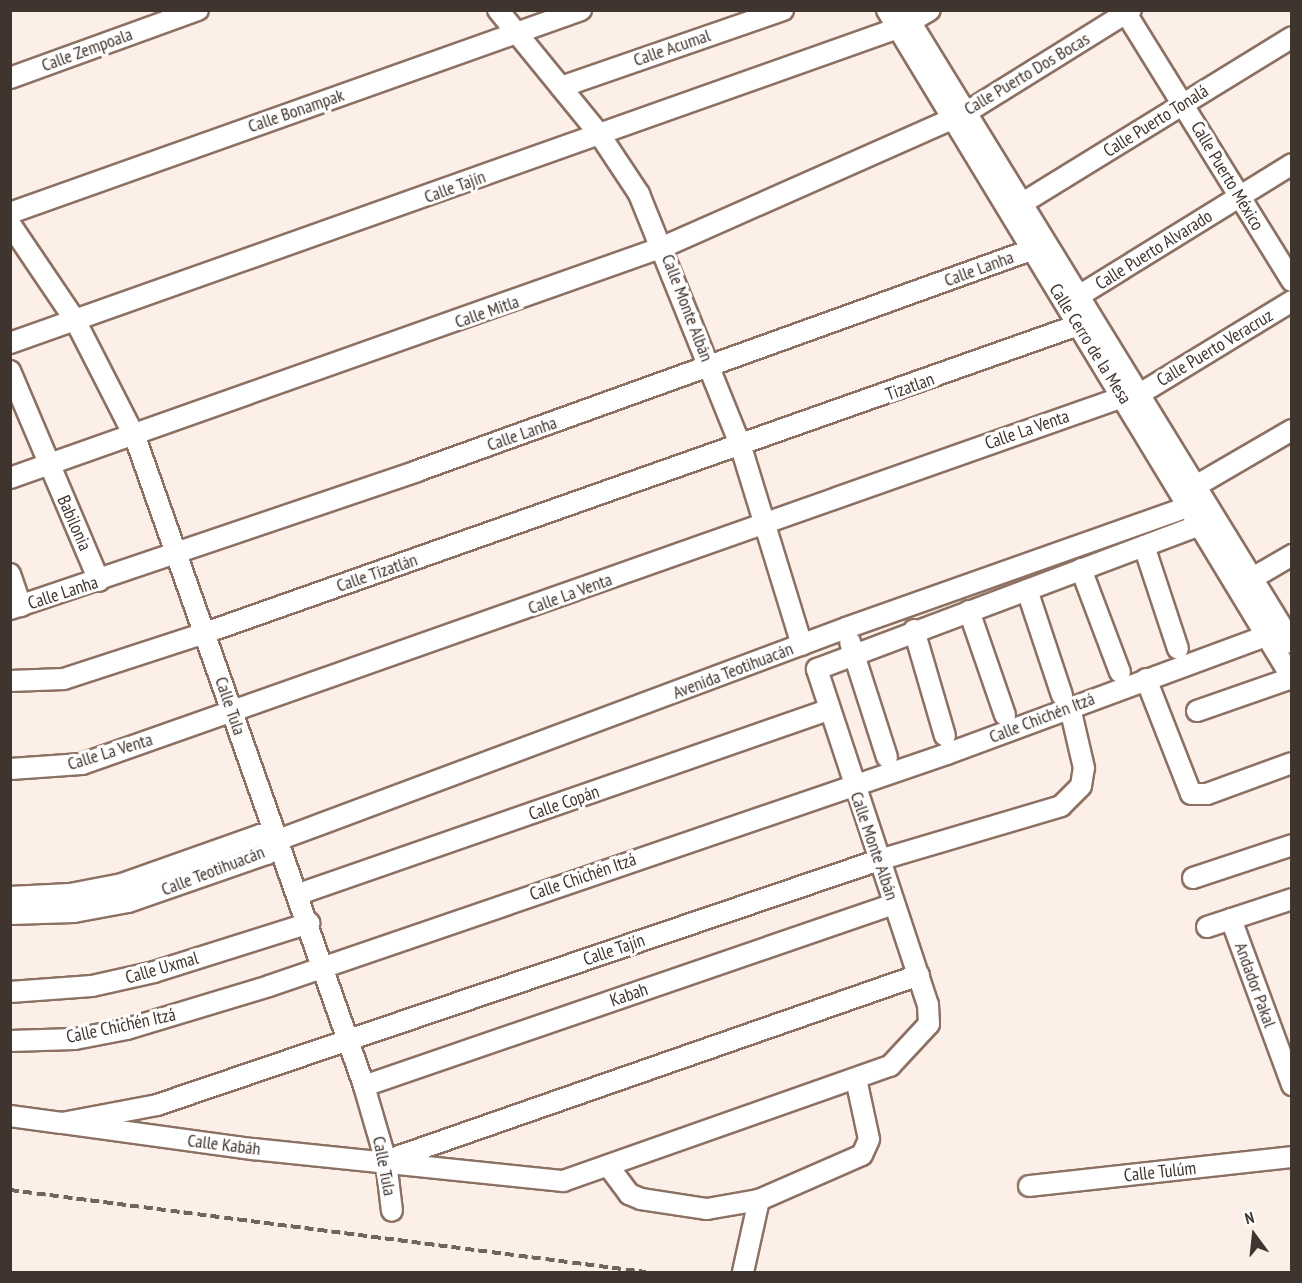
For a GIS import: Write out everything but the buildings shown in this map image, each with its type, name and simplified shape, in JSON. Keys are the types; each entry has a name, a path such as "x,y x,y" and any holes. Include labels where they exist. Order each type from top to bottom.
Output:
{"street":[{"name":"Calle Zempoala","path":"10,78 198,10"},
{"name":"Calle Monte Albán","path":"498,10 600,135 639,194 663,247 741,447 802,645"},
{"name":"Calle Bonampak","path":"10,213 581,10"},
{"name":"Calle Acumal","path":"561,87 783,10"},
{"name":"Calle Cerro de la Mesa","path":"887,10 904,20 960,116 1030,250 1078,325 1131,396"},
{"name":"Calle Tajín","path":"10,343 600,135 930,10"},
{"name":"Calle Puerto México","path":"1127,12 1238,198 1292,281"},
{"name":"Calle Puerto Dos Bocas","path":"960,116 1127,12"},
{"name":"Calle Puerto Tonalá","path":"1021,204 1292,37"},
{"name":"Calle Cerro de la Mesa","path":"960,116 1021,204 1192,497 1251,579 1280,637 1292,678"},
{"name":"Calle Mitla","path":"10,478 135,437 663,247 960,116"},
{"name":"Calle Puerto Alvarado","path":"1077,297 1292,164"},
{"name":"Calle Tula","path":"10,224 75,321 135,437 299,894 364,1086 386,1161 392,1211"},
{"name":"Calle Lanha","path":"16,608 176,555 711,367 1030,250"},
{"name":"Calle Puerto Veracruz","path":"1131,396 1292,301"},
{"name":"Tizatlan","path":"741,447 1078,325"},
{"name":"Babilonia","path":"10,371 99,581"},
{"name":"Calle La Venta","path":"10,769 82,764 587,589 764,520 1131,396"},
{"name":"Avenida Teotihuacán","path":"278,840 846,628 1066,551 1192,497 1292,430"},
{"name":"Calle Tizatlán","path":"10,681 64,679 205,633 741,447"},
{"name":"Calle Cerro de la Mesa","path":"1192,497 1201,525 1280,637"},
{"path":"854,653 1201,525"},
{"path":"1144,546 1178,649"},
{"path":"1066,551 1077,571 1120,672"},
{"path":"1251,579 1292,555"},
{"path":"10,574 16,608"},
{"path":"1027,590 1066,701"},
{"path":"969,611 1005,715"},
{"path":"846,628 886,757"},
{"path":"914,630 945,736"},
{"name":"Calle Chichén Itzá","path":"10,1041 75,1038 127,1029 324,968 852,783 947,754 1066,701 1146,679 1280,637"},
{"name":"Calle Monte Albán","path":"854,653 817,669 852,783 919,975 929,1024"},
{"path":"1197,711 1292,678"},
{"path":"1146,679 1191,794 1207,794 1292,763"},
{"name":"Calle Tajín","path":"349,1041 879,860 1052,809 1072,798 1081,786 1084,768 1066,701"},
{"name":"Calle Copán","path":"299,894 828,710"},
{"name":"Calle Teotihuacán","path":"10,914 190,883 267,854 278,840"},
{"path":"1192,878 1292,845"},
{"name":"Calle Teotihuacán","path":"10,897 72,903"},
{"path":"1206,927 1291,900"},
{"name":"Kabah","path":"364,1086 894,904"},
{"name":"Andador Pakal","path":"1231,919 1292,1085"},
{"name":"Calle Uxmal","path":"10,993 92,986 154,972 309,923"},
{"path":"386,1161 919,975"},
{"name":"Calle Kabáh","path":"10,1116 253,1149 386,1161 540,1181 564,1180 609,1167 856,1080 899,1061 929,1024"},
{"name":"Calle Kabáh","path":"62,1123 157,1105 349,1041"},
{"path":"609,1167 628,1194 641,1199 707,1209 759,1200 862,1155 869,1139 856,1080"},
{"name":"Calle Tulúm","path":"1029,1186 1292,1158"},
{"path":"744,1272 759,1200"}],"railway":[{"path":"10,1190 646,1272"}]}
